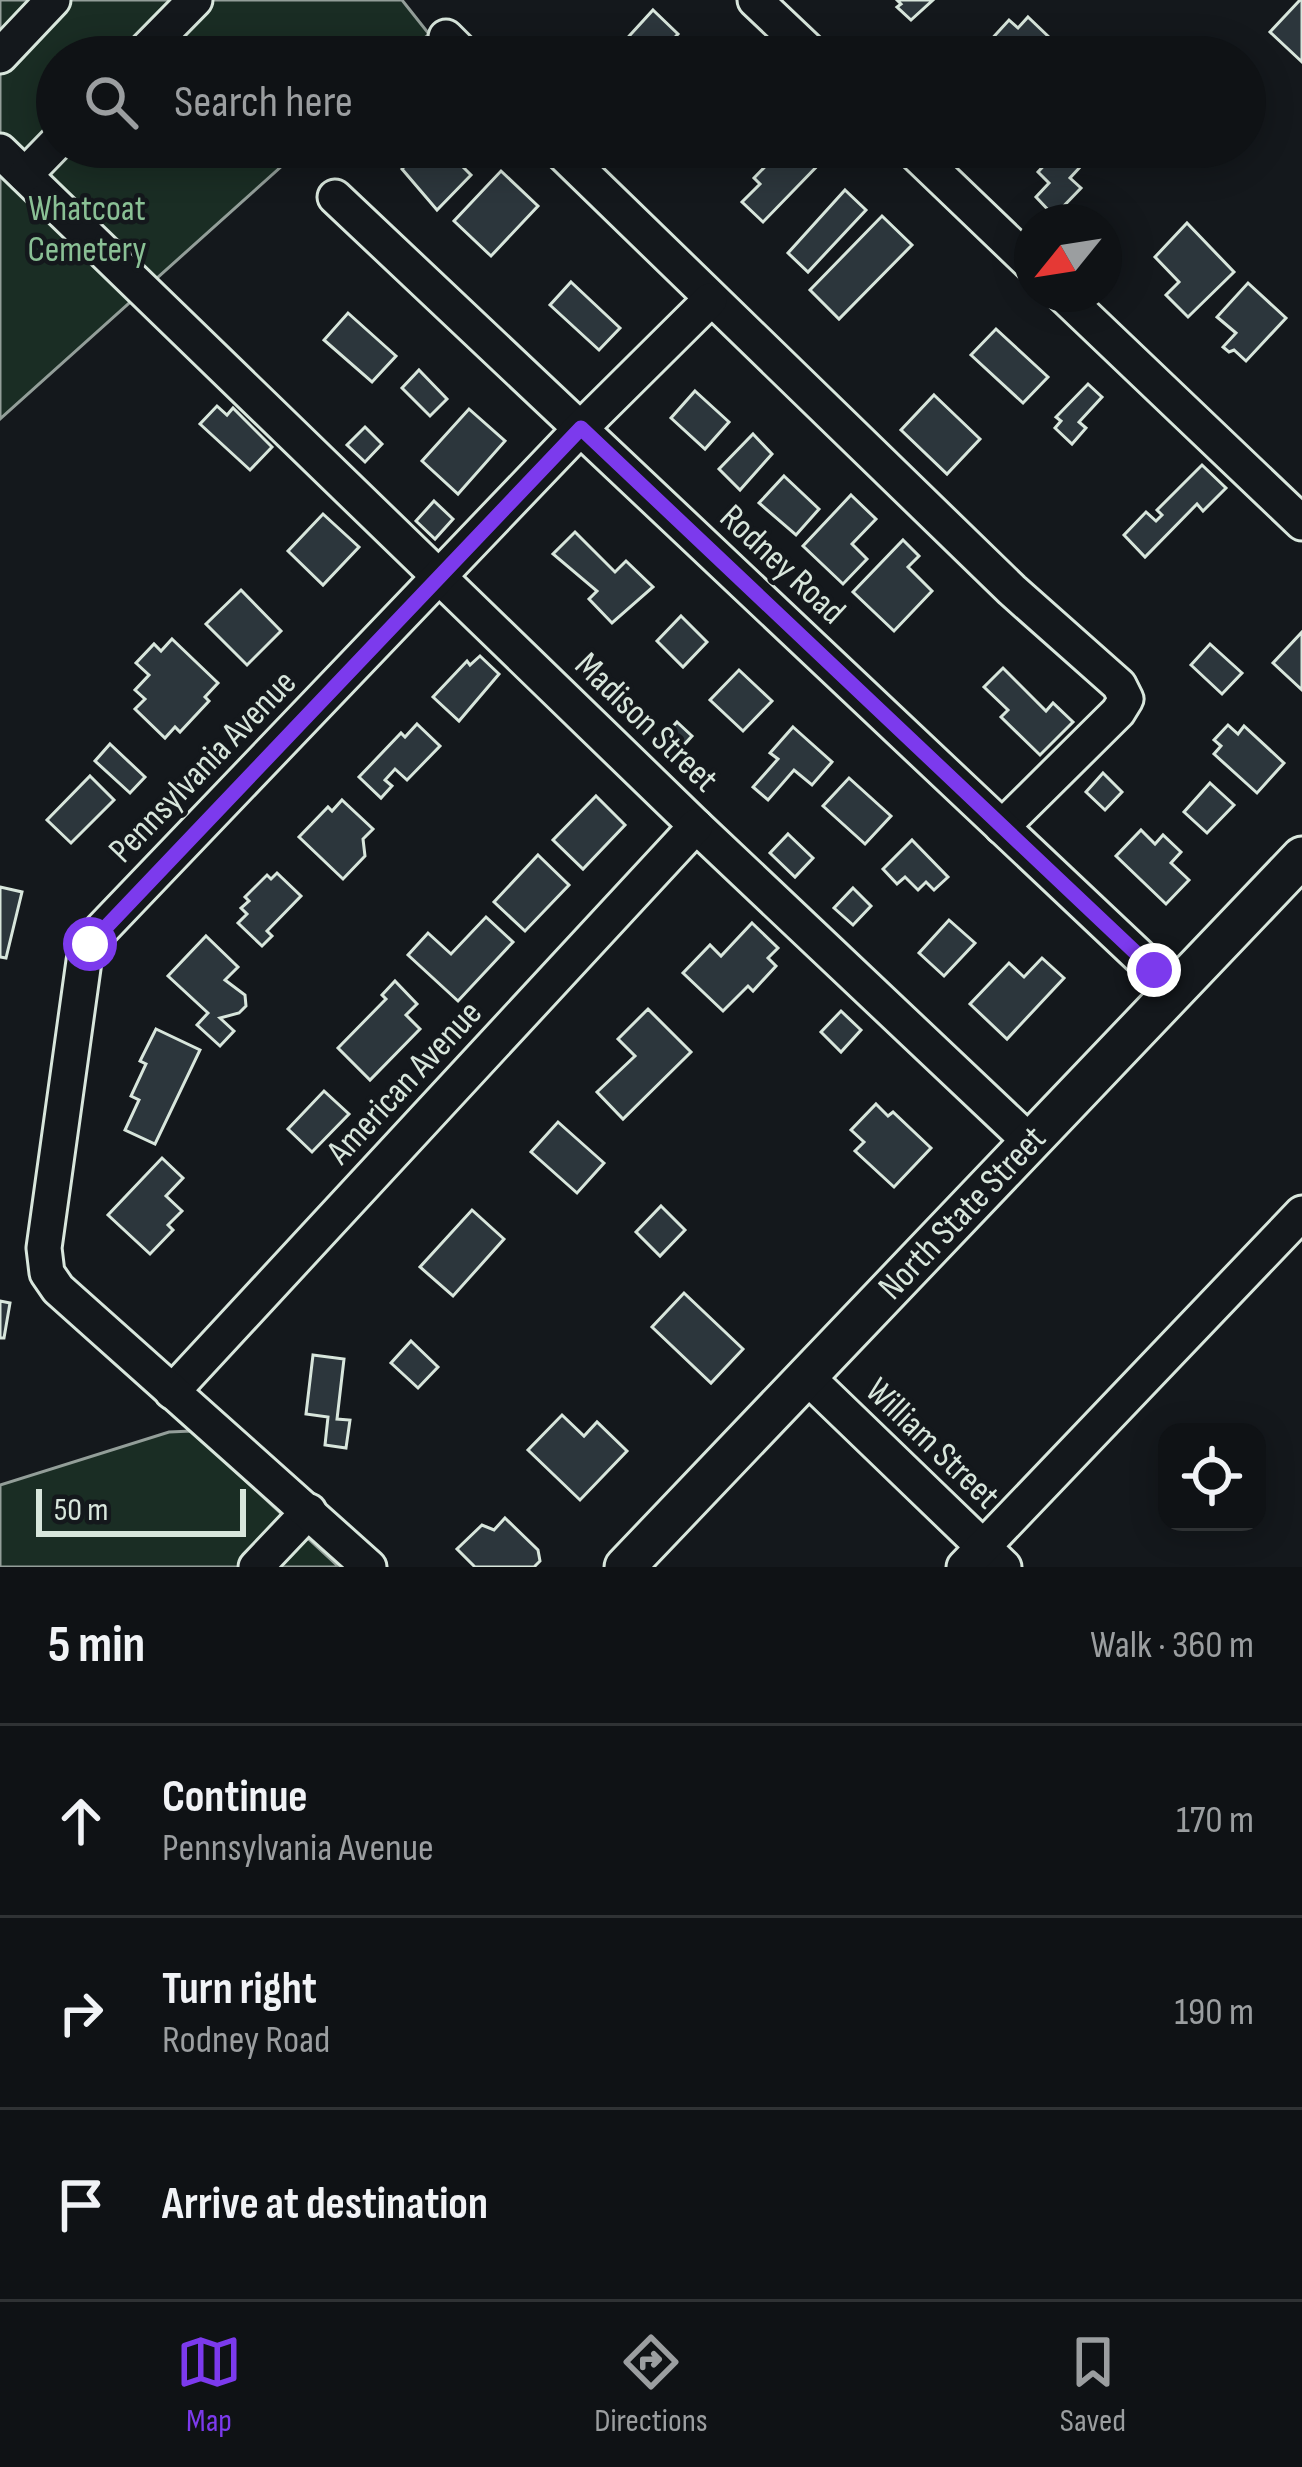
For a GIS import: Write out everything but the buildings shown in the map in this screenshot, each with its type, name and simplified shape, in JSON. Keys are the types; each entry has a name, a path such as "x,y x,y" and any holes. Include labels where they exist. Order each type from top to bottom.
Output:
{"main road":[{"name":"North State Street","path":"625,1567 1302,857"}],"street":[{"path":"0,56 53,0"},
{"path":"160,36 195,0"},
{"path":"755,0 793,36"},
{"name":"Madison Street","path":"0,151 696,826 1030,1142"},
{"path":"25,175 36,164"},
{"path":"577,168 1012,590 1119,685 1126,699 1118,712 1002,827"},
{"path":"931,168 1014,248"},
{"name":"Rodney Road","path":"335,197 1175,990"},
{"name":"Pennsylvania Avenue","path":"369,1567 58,1289 44,1262 85,961 101,930 581,428 710,300"},
{"path":"1081,312 1302,522"},
{"name":"American Avenue","path":"172,1392 696,826"},
{"path":"984,1560 1302,1213"},
{"name":"William Street","path":"806,1376 984,1560"},
{"path":"256,1567 309,1511"}],"green space":[{"name":"Whatcoat Cemetery","path":"0,0 402,0 427,36 36,36 36,168 280,168 0,419"},
{"path":"192,1431 339,1567 0,1567 0,1485 169,1432"}],"route":[{"path":"90,944 581,428 1154,970"}]}
